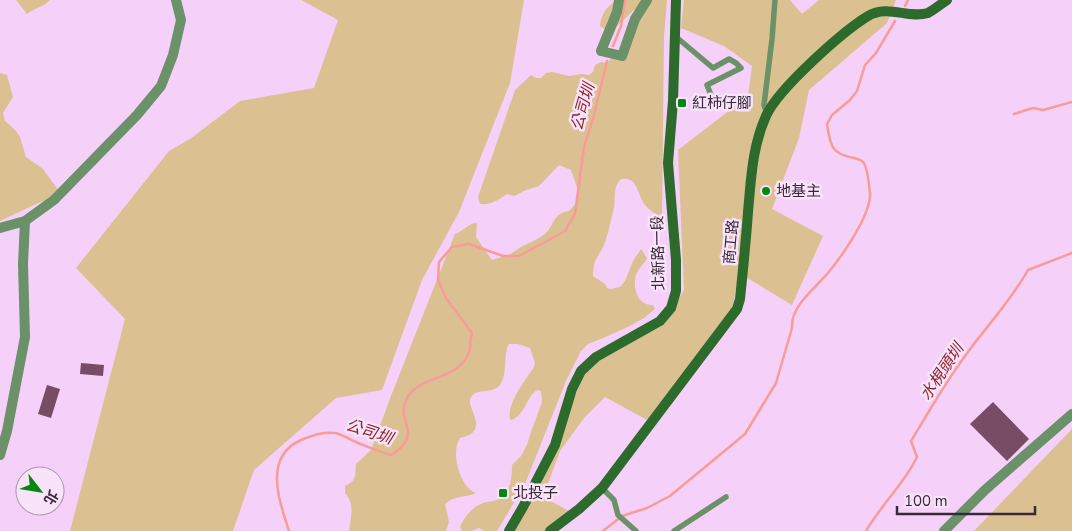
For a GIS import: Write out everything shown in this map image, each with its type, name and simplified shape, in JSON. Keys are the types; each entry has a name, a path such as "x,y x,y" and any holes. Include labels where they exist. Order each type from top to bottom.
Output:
{"street":[{"path":"0,228 24,221 54,200 137,115 162,86 173,55 181,20 176,0"},
{"path":"619,0 617,12 600,51 622,56 635,20 647,0"},
{"name":"北新路一段","path":"509,531 555,445 572,389 581,371 596,357 660,321 671,308 676,291 676,260 668,163 673,101 676,0"},
{"name":"商工路","path":"550,531 580,509 602,488 737,309 740,299 752,161 766,114 787,87 814,61 869,15 881,11 914,14 928,13 947,0"},
{"path":"0,454 8,431 25,337 22,264 24,221"},
{"path":"944,531 985,490 1072,414"}],"lane":[{"path":"766,114 764,104 775,0"},
{"path":"675,36 713,68 729,59 740,68 707,85 715,105"},
{"path":"602,488 614,500 618,515 636,531"},
{"path":"674,531 726,497"}],"shaded area":[{"path":"16,0 50,0 27,14"},
{"path":"301,0 524,0 510,83 459,212 422,280 382,390 336,398 254,470 233,531 70,531 125,319 76,268 169,151 190,139 240,101 314,88 338,20"},
{"path":"617,0 667,0 664,37 662,213 660,218 645,205 631,180 621,179 615,191 614,208 609,230 595,263 593,276 605,284 607,288 620,287 641,249 647,258 636,275 637,295 643,303 653,305 655,309 630,326 588,344 581,351 566,381 525,484 497,531 484,531 479,528 471,531 462,531 460,527 471,510 483,503 501,498 507,491 512,465 521,456 527,445 542,402 541,391 537,390 530,397 519,415 510,420 511,406 514,399 535,363 530,348 518,344 509,344 507,348 504,375 500,385 497,388 474,394 471,397 470,405 476,420 475,430 471,434 460,438 457,444 456,460 465,484 476,493 452,499 445,504 449,522 446,531 349,531 351,506 345,493 345,486 353,480 356,464 371,450 455,234 471,224 477,223 476,237 492,260 507,256 546,233 559,215 569,211 578,201 577,187 571,170 559,165 539,186 514,196 507,194 488,204 480,204 478,197 515,90 531,75 541,78 546,73 552,72 569,76 589,75 593,72 595,65 601,62 607,63 634,33 636,8 614,29 606,30 600,26 605,11"},
{"path":"684,0 790,0 802,14 819,0 896,0 887,23 809,90 799,138 772,209 823,236 792,305 739,273 732,310 649,421 605,397 584,418 560,451 543,497 571,512 545,531 512,531 540,486 586,368 664,323 684,290 678,150 748,96 752,66 724,46 681,28"},
{"path":"0,73 7,75 13,97 3,113 5,121 20,137 26,157 43,169 59,191 51,199 0,221"},
{"path":"1072,429 1072,531 974,531"}],"building":[{"path":"81,363 104,365 103,376 80,374"},
{"path":"47,385 60,389 51,418 38,414"},
{"path":"993,402 1029,439 1007,461 970,424"}],"waterway":[{"name":"公司圳","path":"613,46 621,26 625,0"},
{"name":"公司圳","path":"905,6 908,0"},
{"name":"公司圳","path":"603,531 622,516 647,508 670,496 745,434 776,383 792,328 792,320 799,305 828,273 848,246 861,223 869,202 869,182 864,163 836,151 829,138 827,124 832,115 850,100 857,91 865,65 876,53 895,21"},
{"name":"公司圳","path":"289,531 281,506 277,480 278,468 282,457 289,448 301,440 314,435 335,433 391,455 401,447 408,434 404,414 407,398 420,385 455,369 468,355 472,333 446,298 438,280 439,262 452,247 469,244 503,256 519,256 565,231 575,214 584,147 607,61"},
{"path":"1014,114 1033,108 1043,110 1072,102"},
{"name":"水梘頭圳","path":"866,531 912,467 917,457 911,441 953,372 1028,270 1072,253"}],"place":[{"name":"紅柿仔腳","path":"682,103"},
{"name":"地基主","path":"766,191"},
{"name":"北投子","path":"503,493"}]}
